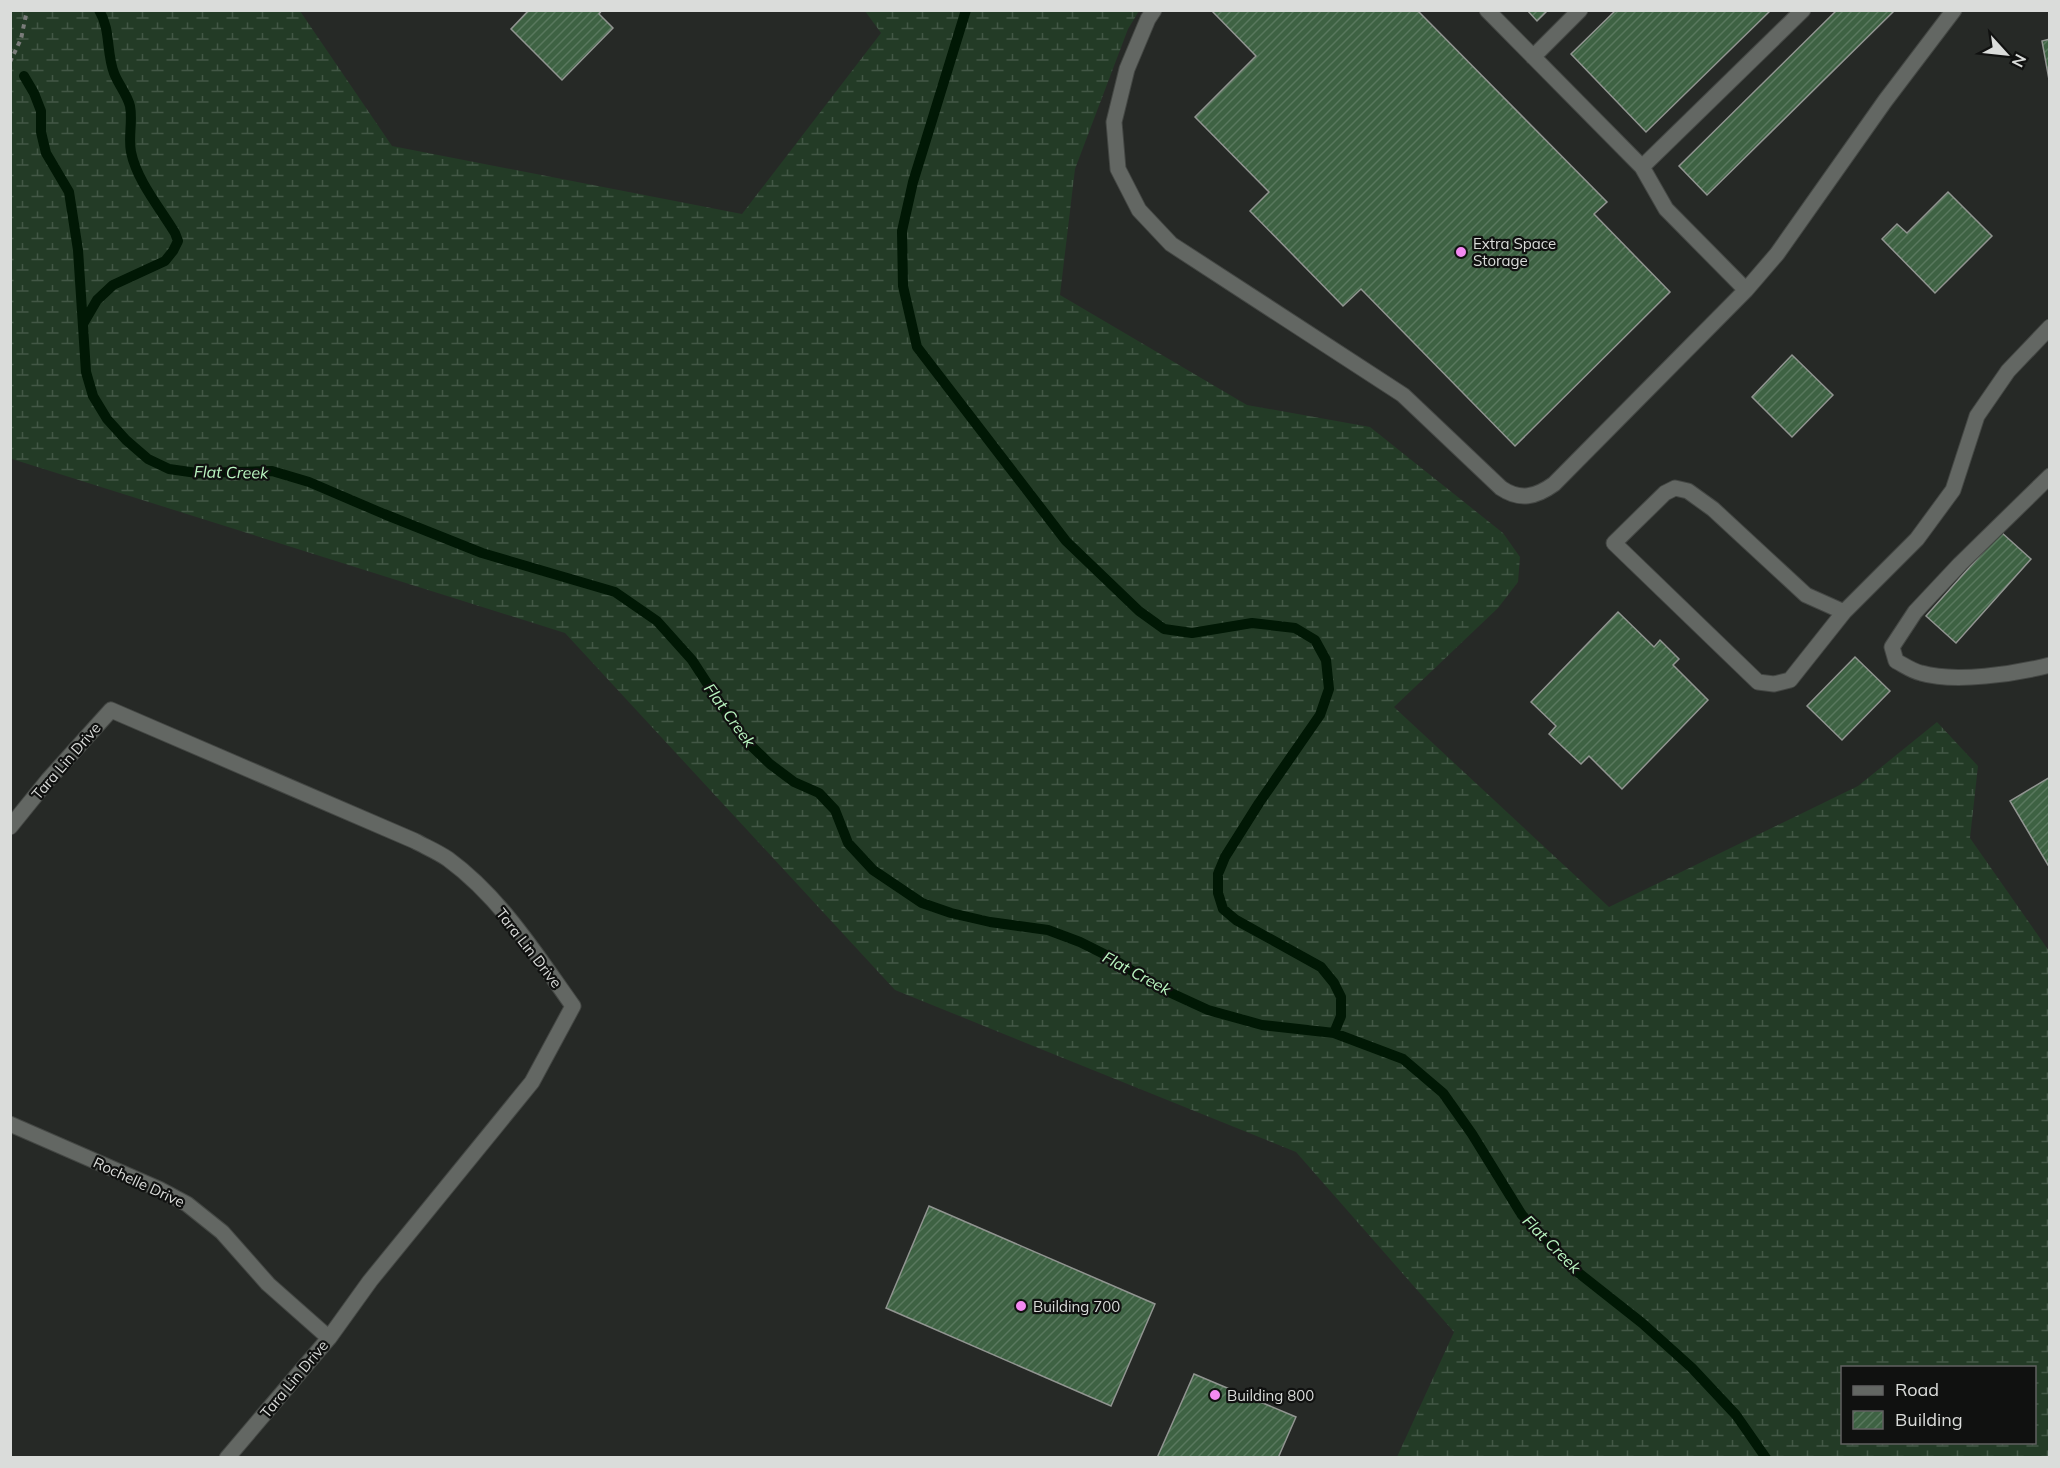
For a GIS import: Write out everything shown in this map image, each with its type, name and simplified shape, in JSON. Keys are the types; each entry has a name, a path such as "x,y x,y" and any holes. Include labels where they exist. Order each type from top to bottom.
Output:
{"street":[{"path":"1154,10 1127,69 1114,122 1118,169 1139,210 1171,244 1402,395 1501,488 1510,495 1520,497 1543,492 1554,484 1746,291 1777,254 1885,101 1954,10"},
{"path":"1486,10 1642,167 1666,209 1746,291"},
{"path":"1533,57 1580,10"},
{"path":"1642,167 1803,10"},
{"path":"1844,612 1806,595 1713,509 1688,491 1675,488 1665,493 1614,543 1758,682 1774,684 1790,680 1844,612 1917,538 1953,490 1977,416 2008,371 2049,327"},
{"path":"2049,476 1915,612 1892,647 1896,661 1920,673 1953,677 1997,675 2049,665"},
{"name":"Tara Lin Drive","path":"10,827 48,780 111,710 415,841 447,858 488,895 529,944 573,1006 532,1082 370,1281 329,1338 227,1458"},
{"name":"Rochelle Drive","path":"10,1124 159,1189 187,1204 222,1232 268,1284 329,1338"}],"path":[{"path":"10,62 21,39 27,10"}],"green space":[{"path":"10,11 300,11 392,146 742,214 881,33 865,11 1139,11 1128,29 1075,169 1060,295 1247,405 1370,427 1503,533 1520,557 1518,582 1498,608 1394,707 1609,907 1858,786 1937,722 1978,766 1970,838 2049,951 2049,1457 1397,1457 1454,1332 1296,1152 895,990 565,633 12,459"}],"building":[{"path":"529,10 602,10 599,14 613,28 562,80 511,29"},
{"name":"Extra Space Storage","path":"1211,10 1417,10 1607,202 1594,214 1670,292 1515,446 1361,289 1343,306 1250,211 1269,192 1195,117 1256,56"},
{"path":"1527,10 1548,10 1537,21"},
{"path":"1616,10 1771,10 1646,132 1571,54"},
{"path":"1837,10 1895,10 1707,195 1679,166"},
{"path":"2050,39 2050,85 2042,41"},
{"path":"1948,192 1992,236 1935,293 1882,239 1897,224 1907,233"},
{"path":"1792,355 1833,395 1792,437 1752,397"},
{"path":"2001,532 2031,559 1956,643 1926,616"},
{"path":"1618,612 1654,647 1660,640 1679,659 1673,665 1708,700 1622,789 1589,756 1581,764 1549,734 1556,726 1531,702"},
{"path":"1855,657 1890,691 1842,740 1807,706"},
{"path":"2050,777 2050,863 2048,865 2010,801"},
{"name":"Building 700","path":"929,1206 1155,1304 1111,1406 886,1308"},
{"name":"Building 800","path":"1194,1374 1296,1417 1278,1458 1157,1458"}],"waterway":[{"path":"83,324 97,300 113,285 165,261 178,241 134,163 130,146 130,106 114,73 107,33 99,10"},
{"path":"966,10 913,182 902,231 903,286 917,347 1066,541 1139,611 1164,629 1192,633 1252,623 1295,628 1315,640 1326,660 1329,689 1320,715 1225,857 1218,874 1218,893 1223,909 1236,920 1321,967 1334,983 1341,997 1341,1016 1334,1033"},
{"name":"Flat Creek","path":"24,76 41,111 41,132 46,153 69,192 78,250 86,372 93,396 107,419 148,459 169,469 197,473 272,471 309,482 482,553 615,592 657,621 692,660 742,737 770,764 794,782 819,793 835,810 848,843 873,870 922,903 951,913 990,922 1048,930 1080,942 1108,956 1158,987 1208,1010 1262,1025 1334,1033 1403,1059 1443,1093 1472,1134 1522,1215 1575,1270 1642,1323 1692,1368 1736,1415 1766,1458"}],"place":[{"name":"Extra Space Storage","path":"1461,252"},
{"name":"Building 700","path":"1021,1306"},
{"name":"Building 800","path":"1215,1395"}]}
